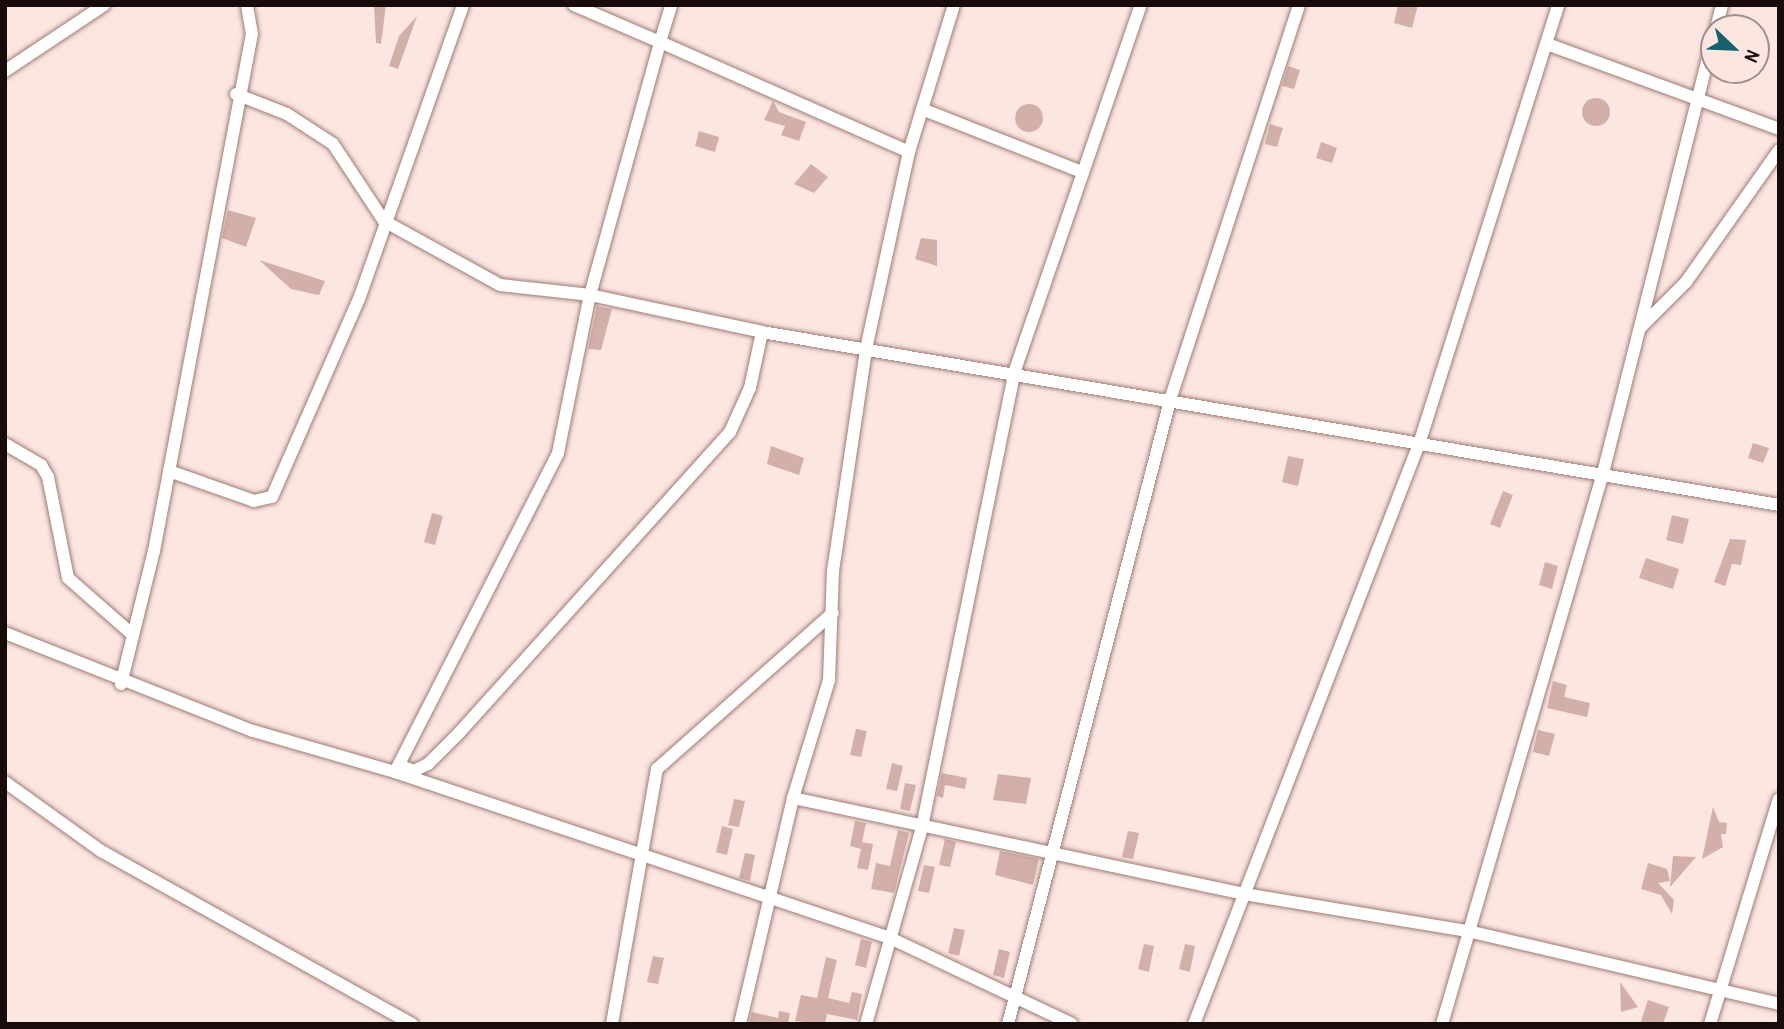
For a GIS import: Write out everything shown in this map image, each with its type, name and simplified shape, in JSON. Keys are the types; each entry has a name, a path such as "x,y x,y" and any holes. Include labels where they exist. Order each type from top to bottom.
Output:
{"street":[{"path":"5,71 104,5"},
{"path":"121,684 169,471 236,94 252,34 247,5"},
{"path":"169,471 254,501 272,497 342,342 463,5"},
{"path":"573,5 909,152"},
{"path":"397,768 546,483 590,295 671,5"},
{"path":"740,1024 793,798 829,680 833,612 866,349 909,152 954,5"},
{"path":"866,1024 922,827 1014,373 1141,5"},
{"path":"1008,1024 1171,397 1299,5"},
{"path":"1194,1024 1419,444 1558,5"},
{"path":"1547,44 1697,102 1779,129"},
{"path":"1442,1024 1603,473 1702,84"},
{"path":"236,94 287,114 333,144 384,221 500,285 590,295 762,332 1171,397 1419,444 1603,473 1779,505"},
{"path":"922,109 1082,172"},
{"path":"1641,327 1686,282 1779,150"},
{"path":"397,768 414,771 436,756 559,629 730,432 747,399 762,332"},
{"path":"5,444 41,465 48,477 68,578 133,635"},
{"path":"612,1024 646,854 653,781 663,761 833,612"},
{"path":"5,633 121,684 397,768 890,938 1072,1024"},
{"path":"5,782 101,851 349,995 412,1024"},
{"path":"793,798 1244,894 1468,931 1779,1004"},
{"path":"1710,1024 1779,799"}],"building":[{"path":"374,5 386,5 381,44 376,43"},
{"path":"1398,5 1418,5 1412,28 1394,23"},
{"path":"417,16 398,69 389,66 399,36"},
{"path":"1288,66 1300,70 1294,89 1282,86"},
{"path":"1596,98 1606,102 1610,112 1606,122 1596,126 1586,122 1582,112 1586,102"},
{"path":"773,101 779,112 806,122 799,141 781,135 785,126 764,120"},
{"path":"1029,104 1039,108 1043,118 1039,128 1029,132 1019,128 1015,118 1019,108"},
{"path":"1270,124 1283,128 1277,147 1265,144"},
{"path":"699,131 719,137 715,152 695,146"},
{"path":"1321,142 1337,148 1332,163 1316,158"},
{"path":"811,164 828,177 814,193 794,184"},
{"path":"228,210 256,218 246,247 222,238"},
{"path":"921,238 937,240 937,266 915,259"},
{"path":"259,260 325,281 319,295 291,289"},
{"path":"597,306 612,309 601,350 588,349"},
{"path":"1753,443 1769,448 1763,463 1748,458"},
{"path":"771,446 804,458 799,475 767,464"},
{"path":"1288,456 1304,459 1298,486 1282,482"},
{"path":"1503,491 1513,495 1500,528 1490,524"},
{"path":"432,513 443,516 435,545 424,542"},
{"path":"1672,515 1689,519 1683,544 1666,540"},
{"path":"1730,539 1746,540 1741,565 1732,564 1725,586 1714,582"},
{"path":"1646,558 1679,569 1673,589 1639,578"},
{"path":"1545,562 1558,566 1552,589 1539,585"},
{"path":"1553,681 1567,685 1564,697 1590,703 1587,717 1547,708"},
{"path":"856,729 867,731 861,757 850,755"},
{"path":"1538,730 1555,734 1549,756 1533,752"},
{"path":"892,763 903,766 897,791 886,789"},
{"path":"942,773 967,778 965,789 945,785 943,798 937,796"},
{"path":"998,774 1031,778 1026,804 993,800"},
{"path":"905,783 916,785 910,811 900,809"},
{"path":"734,799 745,801 739,827 728,825"},
{"path":"1713,807 1719,822 1727,823 1726,834 1721,834 1723,847 1702,859"},
{"path":"855,821 866,823 862,842 873,844 868,870 857,868 861,849 850,846"},
{"path":"722,826 733,829 727,855 716,852"},
{"path":"898,830 909,833 894,893 871,889 876,863 890,866"},
{"path":"1128,831 1139,833 1133,859 1122,857"},
{"path":"945,839 956,842 950,867 939,865"},
{"path":"1000,851 1039,859 1033,885 995,875"},
{"path":"745,853 755,855 750,881 739,878"},
{"path":"1673,856 1696,857 1670,887"},
{"path":"1648,863 1667,869 1670,881 1658,883 1674,900 1672,914 1661,895 1641,889"},
{"path":"924,865 935,867 929,893 918,891"},
{"path":"954,928 965,930 959,956 948,953"},
{"path":"861,939 872,942 866,968 855,965"},
{"path":"1144,944 1154,946 1149,972 1138,969"},
{"path":"1185,944 1195,946 1190,972 1179,969"},
{"path":"999,949 1010,952 1004,978 993,975"},
{"path":"653,956 664,958 658,984 647,982"},
{"path":"826,957 837,960 828,998 849,1003 852,992 862,994 857,1020 827,1014 825,1024 795,1021 801,995 817,998"},
{"path":"1620,982 1638,1007 1621,1012"},
{"path":"1648,1000 1669,1007 1663,1024 1640,1024"},
{"path":"779,1011 790,1013 788,1024 749,1024 752,1012 778,1018"}]}
